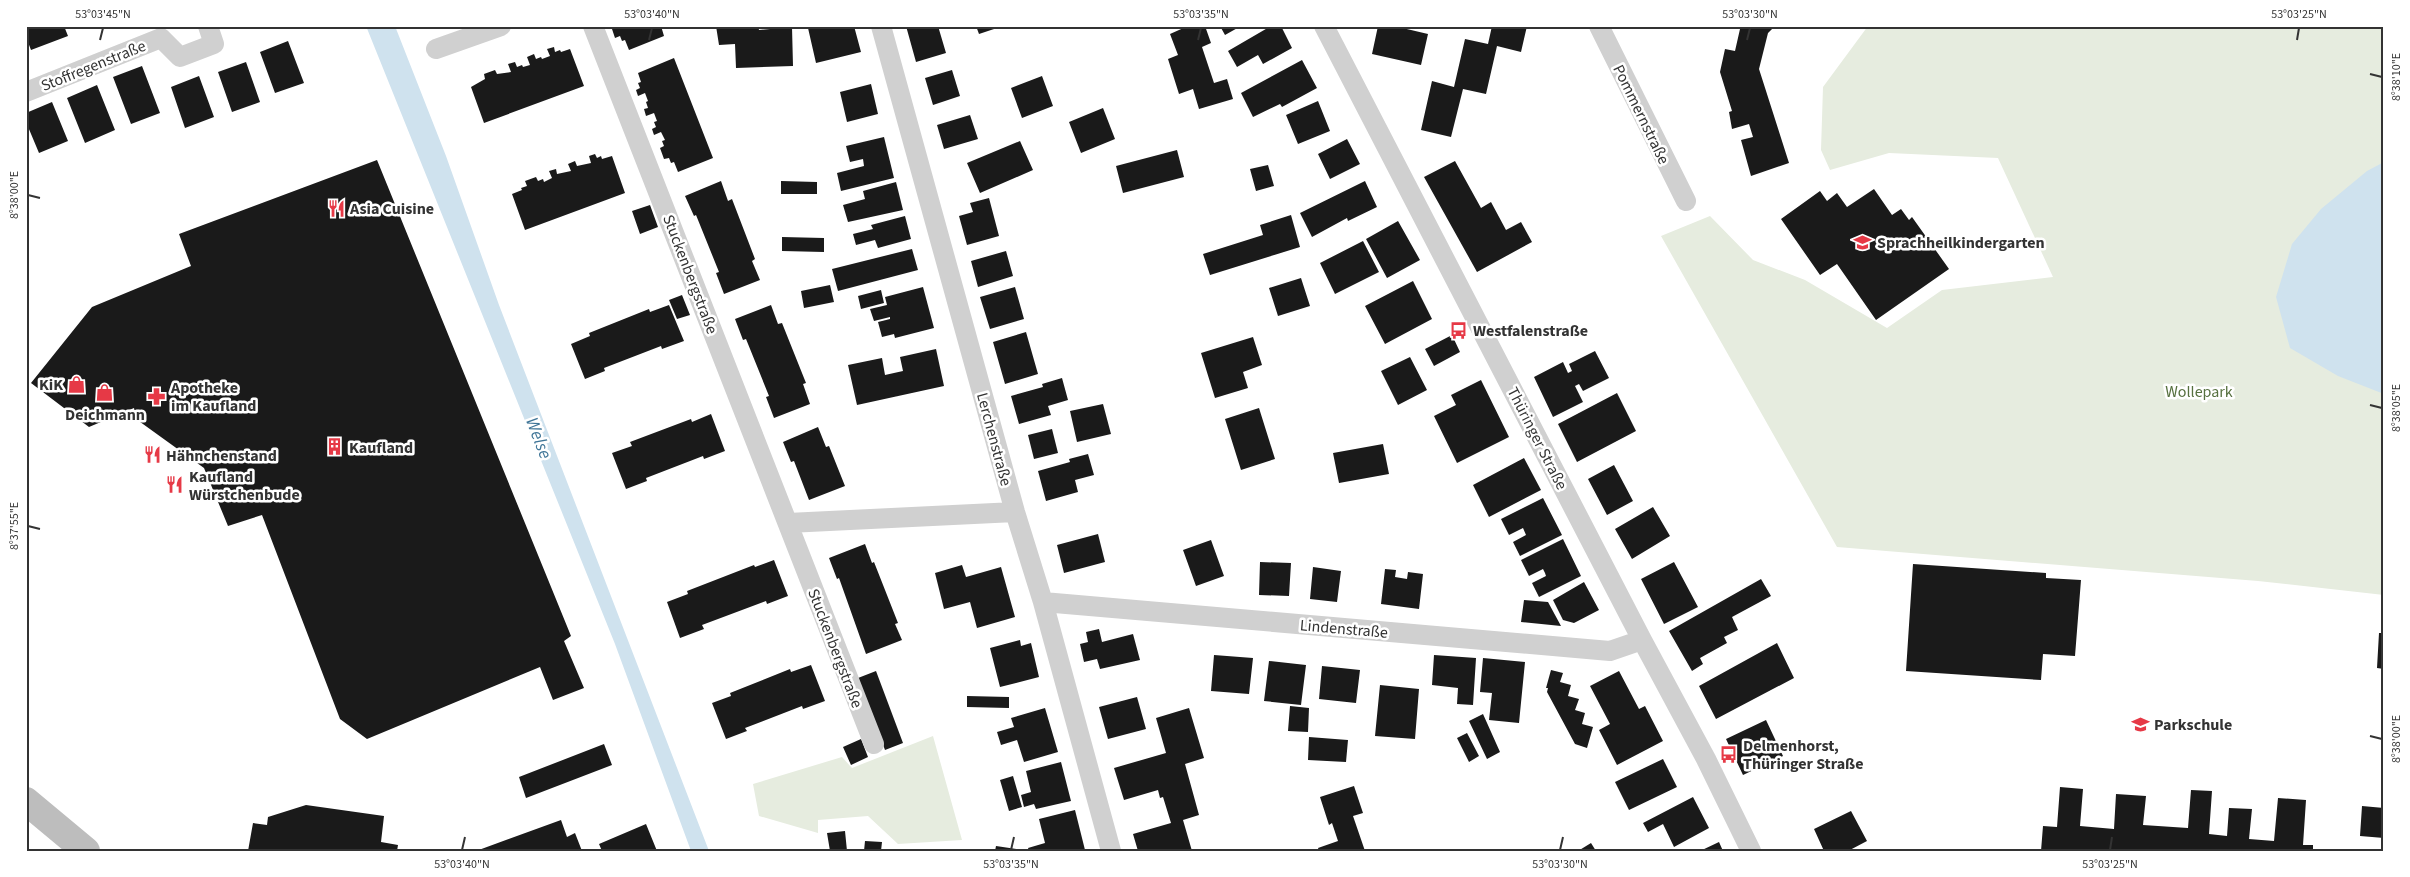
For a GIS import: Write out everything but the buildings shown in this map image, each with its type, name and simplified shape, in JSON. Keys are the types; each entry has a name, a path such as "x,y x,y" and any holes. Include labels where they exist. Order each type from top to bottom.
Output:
{"main road":[{"path":"26,801 86,851"}],"street":[{"name":"Stoffregenstraße","path":"26,92 162,32 180,57 214,44 208,26"},
{"path":"436,49 502,26"},
{"name":"Stuckenbergstraße","path":"593,26 874,744"},
{"name":"Lerchenstraße","path":"881,26 1111,851"},
{"name":"Thüringer Straße","path":"1324,26 1642,640 1706,759 1751,851"},
{"name":"Pommernstraße","path":"1599,26 1686,201"},
{"path":"788,524 1015,512"},
{"name":"Lindenstraße","path":"1043,602 1610,651 1642,640"}],"green space":[{"name":"Wollepark","path":"1868,26 2384,26 2384,595 2258,581 1837,547 1661,236 1710,216 1753,260 1805,280 1887,328 1942,290 2053,277 1998,158 1889,153 1830,170 1821,150 1823,87"},
{"path":"933,736 962,840 898,844 868,816 818,820 818,833 759,816 753,784 842,757 852,768"}],"water":[{"name":"Welse","path":"366,26 395,26 446,156 499,305 709,851 691,851 615,644"},
{"path":"2384,162 2384,394 2338,376 2290,348 2276,297 2292,244 2321,209 2367,171"}],"place":[{"name":"Asia Cuisine","path":"336,208"},
{"name":"Sprachheilkindergarten","path":"1863,242"},
{"name":"Westfalenstraße","path":"1459,330"},
{"name":"KiK","path":"77,384"},
{"name":"Deichmann","path":"105,392"},
{"name":"Apotheke im Kaufland","path":"157,396"},
{"name":"Kaufland","path":"335,447"},
{"name":"Hähnchenstand","path":"152,455"},
{"name":"Kaufland Würstchenbude","path":"175,485"},
{"name":"Parkschule","path":"2140,724"},
{"name":"Delmenhorst, Thüringer Straße","path":"1729,754"}]}
